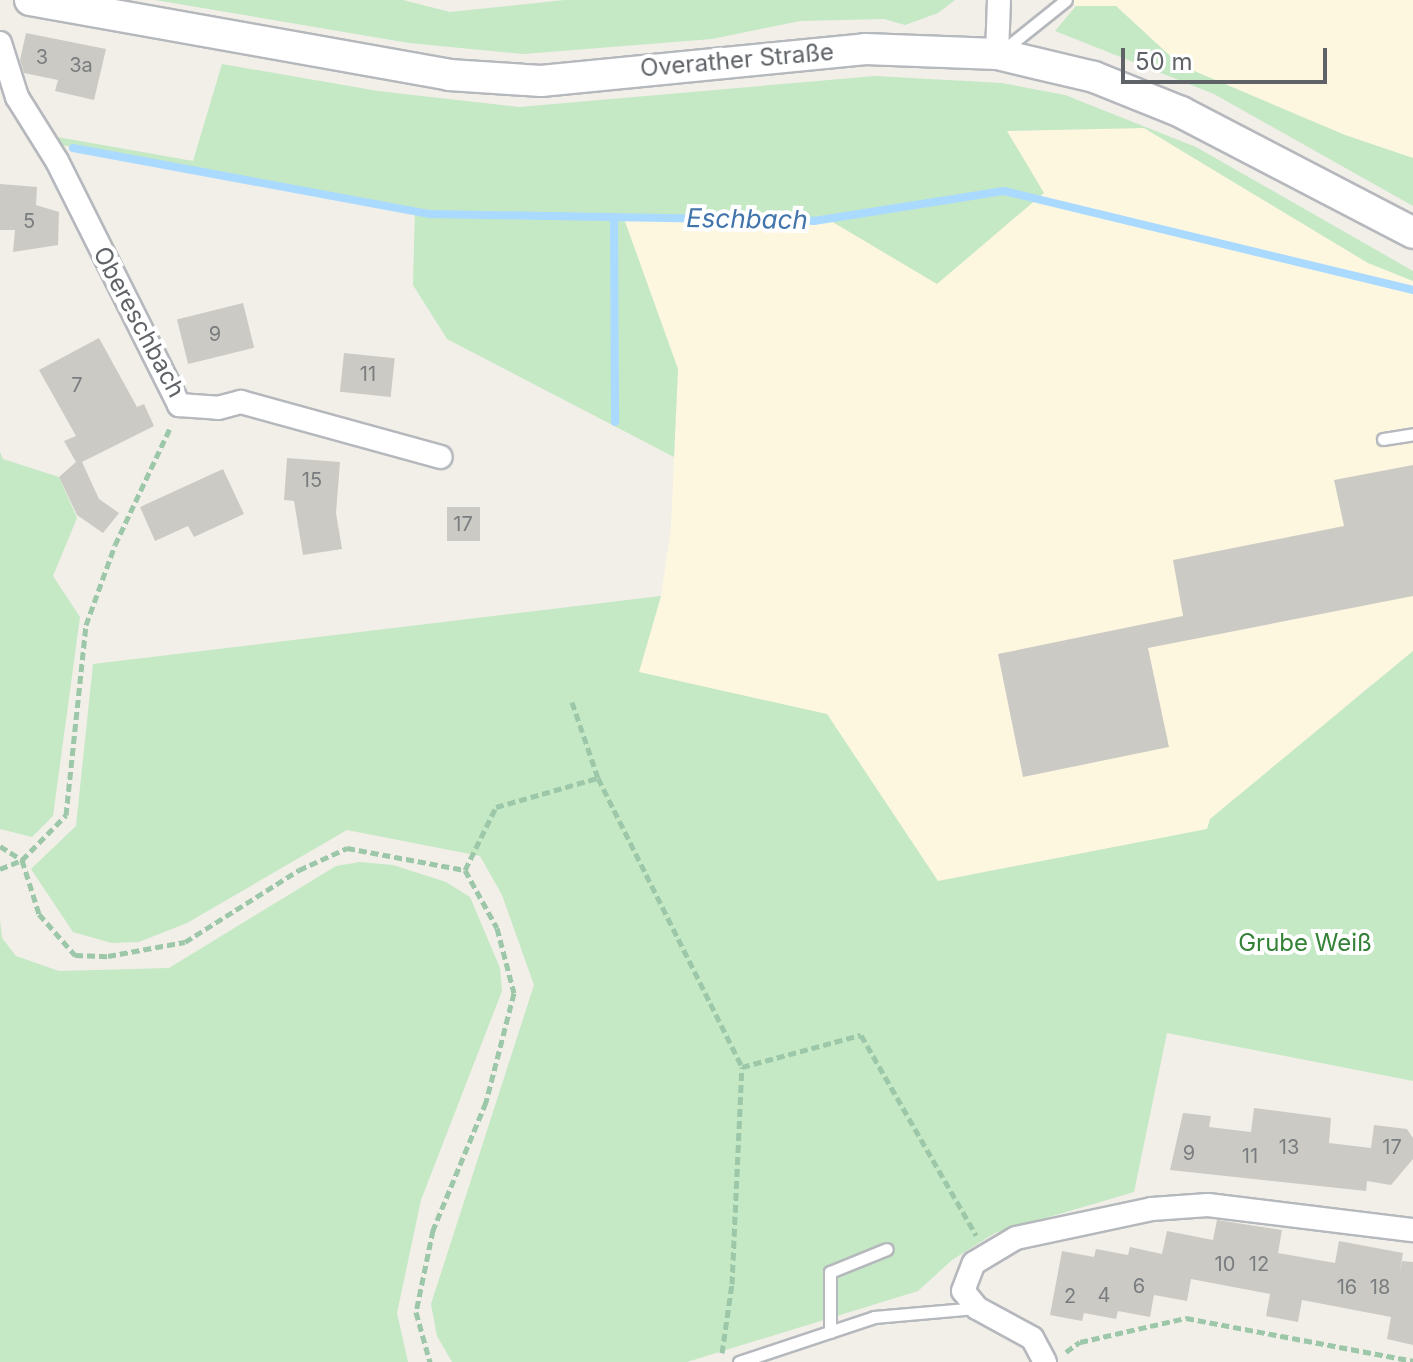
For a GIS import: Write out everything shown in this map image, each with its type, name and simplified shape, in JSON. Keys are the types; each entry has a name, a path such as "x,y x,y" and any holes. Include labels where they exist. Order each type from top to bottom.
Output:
{"main road":[{"name":"Overather Straße","path":"30,0 345,61 541,81 865,49 997,54 1094,77 1181,112 1413,233"}],"street":[{"path":"997,54 999,0"},
{"name":"Obereschbach","path":"0,43 17,97 57,161 179,405 218,408 241,402 441,457"},
{"path":"1045,1362 1032,1338 977,1308 963,1291 974,1263 1016,1238 1152,1209 1208,1205 1413,1230"}],"lane":[{"path":"997,54 1066,0"},
{"path":"1383,439 1413,434"},
{"path":"830,1332 830,1272 887,1249"},
{"path":"739,1362 874,1317 977,1308"}],"path":[{"path":"0,869 22,860 66,815 86,625 179,405"},
{"path":"572,702 598,778 742,1067 732,1284 721,1362"},
{"path":"465,870 496,807 598,778"},
{"path":"0,846 22,860 39,914 75,955 108,956 185,942 299,870 347,848 465,870"},
{"path":"430,1362 416,1312 433,1230 486,1102 514,993 497,928 465,870"},
{"path":"742,1067 861,1035 924,1152 988,1255"},
{"path":"1080,1342 1186,1318 1413,1361"}],"shaded area":[{"path":"1071,0 1413,0 1413,158 1345,135 1180,65 1116,6 1076,6"},
{"path":"1144,128 1368,263 1413,281 1413,662 1370,685 1207,829 938,881 827,715 639,672 661,596 671,528 678,369 623,216 831,221 937,283 1007,131"}],"green space":[{"path":"155,0 403,0 450,12 565,0 955,0 938,13 905,25 884,19 800,21 712,39 523,54 409,43"},
{"path":"1076,6 1116,6 1180,65 1345,135 1413,158 1413,206 1214,94 1055,31"},
{"path":"222,64 378,91 519,107 875,76 1002,83 1065,95 1196,147 1413,271 1413,281 1368,263 1144,128 1007,131 1044,193 937,284 831,221 623,216 678,369 674,457 447,339 413,285 415,208 50,143 46,135 193,161"},
{"path":"0,452 3,459 59,477 77,518 53,576 80,617 53,816 32,837 0,829"},
{"name":"Grube Weiß","path":"661,596 639,672 827,714 938,881 1207,829 1210,819 1413,651 1413,1081 1167,1033 1134,1192 995,1233 952,1260 918,1291 687,1362 452,1362 437,1336 431,1304 534,985 502,895 480,856 347,830 187,923 139,942 112,943 73,932 31,869 76,826 93,664"},
{"path":"360,862 393,865 446,882 470,897 500,968 502,991 421,1200 397,1313 408,1362 0,1362 0,920 2,938 16,956 59,971 169,968 336,866"}],"building":[{"path":"26,33 106,49 94,100 55,91 58,80 24,73 20,60"},
{"path":"0,184 37,187 36,205 59,212 58,245 13,252 15,230 0,230"},
{"path":"243,303 254,348 188,364 177,319"},
{"path":"99,338 137,407 144,404 154,426 82,462 99,499 119,513 103,533 77,515 59,477 76,462 64,441 76,436 39,370"},
{"path":"344,353 395,358 391,397 340,392"},
{"path":"287,458 340,462 336,513 342,549 303,555 294,501 284,500"},
{"path":"1413,465 1413,596 1148,648 1169,747 1023,777 998,654 1183,616 1173,560 1344,526 1334,480"},
{"path":"223,469 244,514 194,537 188,526 155,541 140,507"},
{"path":"447,507 480,507 480,541 447,541"},
{"path":"1254,1108 1331,1118 1329,1143 1371,1148 1374,1125 1407,1129 1413,1138 1413,1159 1391,1185 1367,1181 1366,1191 1170,1170 1183,1113 1211,1116 1209,1127 1251,1132"},
{"path":"1217,1220 1282,1230 1278,1253 1335,1263 1339,1241 1403,1253 1399,1276 1402,1261 1413,1262 1413,1345 1387,1339 1391,1317 1302,1300 1298,1322 1266,1316 1270,1294 1191,1279 1187,1301 1154,1295 1150,1317 1118,1311 1116,1319 1084,1313 1082,1321 1050,1315 1062,1251 1094,1257 1096,1249 1128,1255 1130,1247 1162,1254 1167,1231 1213,1240"}],"waterway":[{"name":"Eschbach","path":"73,148 430,214 814,221 1004,191 1413,290"},
{"path":"614,218 615,422"}]}
